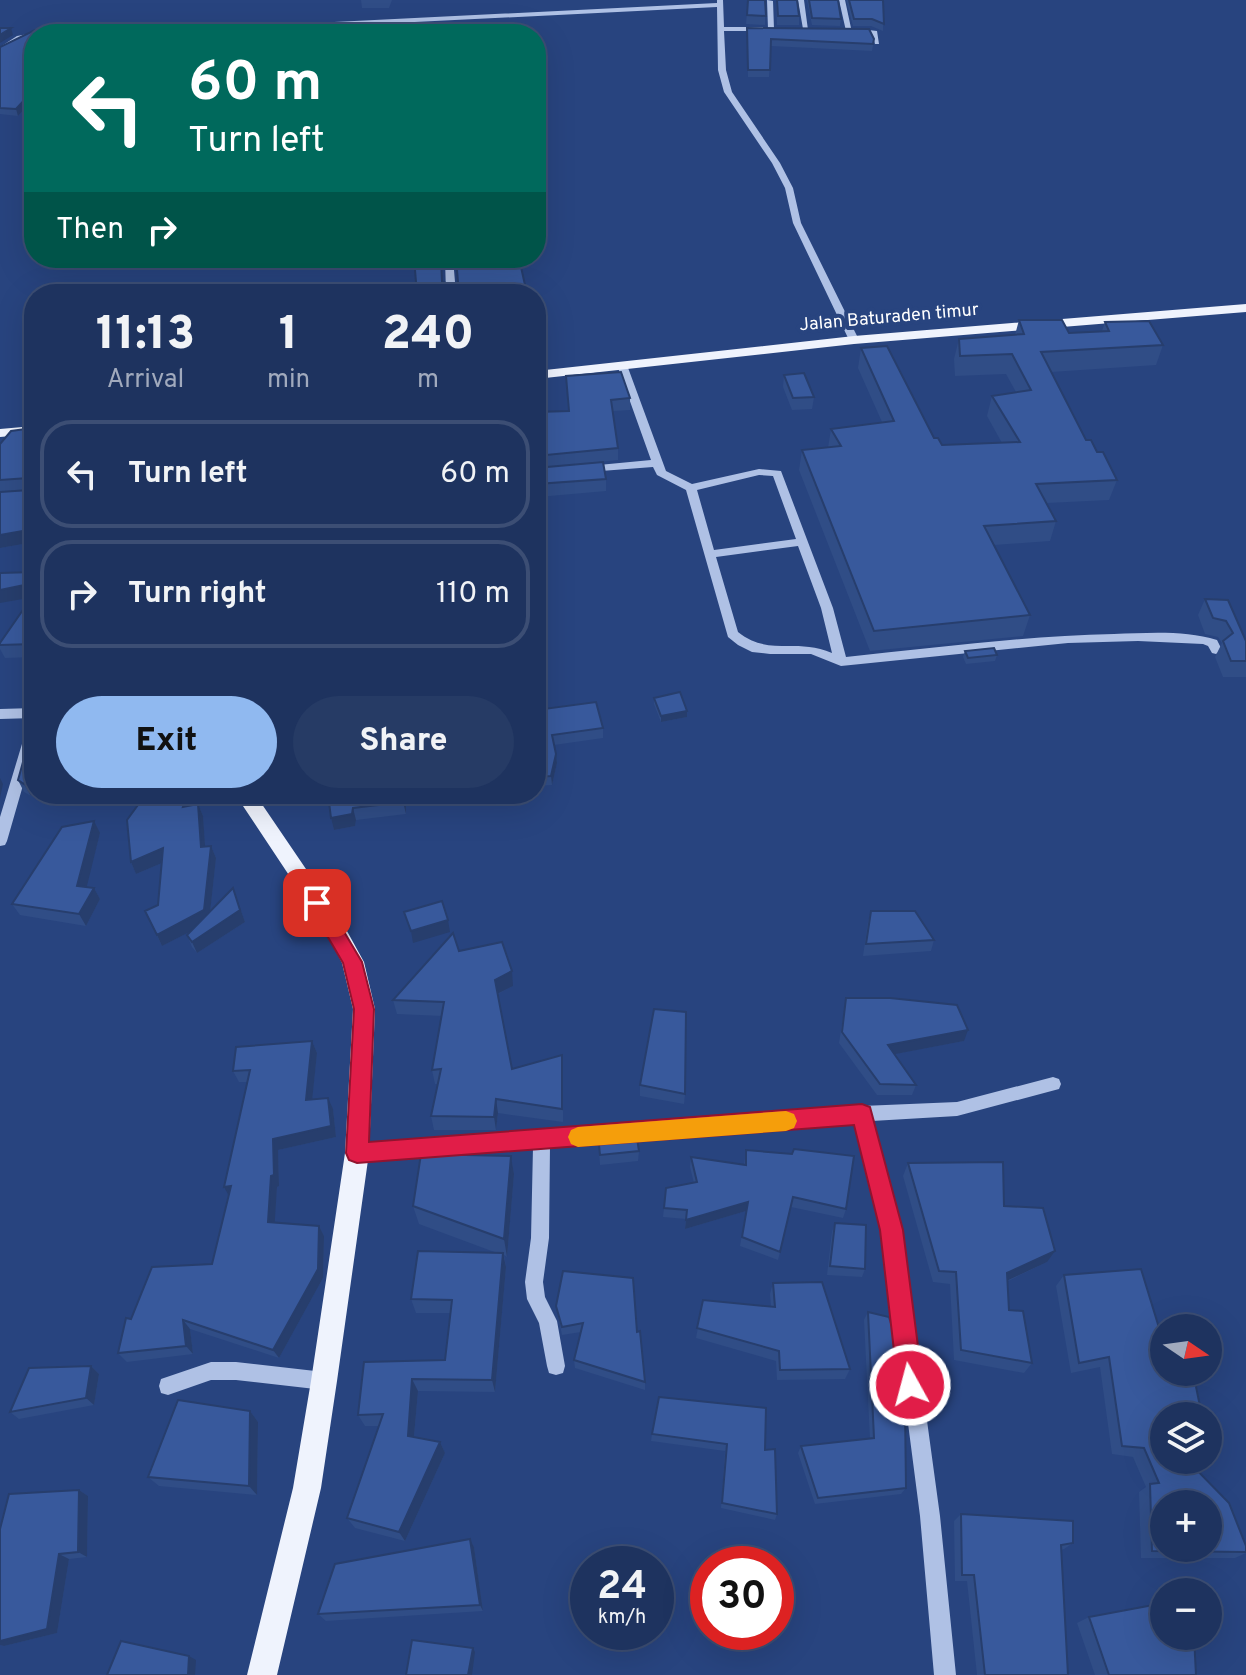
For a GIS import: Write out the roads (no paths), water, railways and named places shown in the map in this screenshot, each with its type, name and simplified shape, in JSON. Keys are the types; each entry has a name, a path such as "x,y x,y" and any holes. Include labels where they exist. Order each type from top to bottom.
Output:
{"main road":[{"name":"Jalan Baturaden timur","path":"546,374 854,340 1246,308"},
{"path":"252,804 335,928 353,962 364,1009 357,1153 324,1381 307,1488 262,1675"}],"street":[{"path":"801,0 806,29"},
{"path":"842,0 848,30"},
{"path":"770,1 771,29"},
{"path":"318,24 720,2 722,70 728,92 776,163 789,188 797,223 854,340"},
{"path":"723,29 783,29"},
{"path":"795,29 820,29"},
{"path":"834,30 875,32 877,43"},
{"path":"0,50 24,36"},
{"path":"622,365 661,473 691,488 759,472 777,473 827,608 841,662"},
{"path":"581,470 657,463"},
{"path":"691,488 732,634 741,643 762,653 811,650 841,662 1095,637 1203,640 1213,643 1216,650"},
{"path":"711,554 804,542"},
{"path":"0,714 24,713"},
{"path":"0,841 24,758"},
{"path":"357,1153 957,1109 1053,1084"},
{"path":"862,1114 892,1230 930,1516 945,1675"},
{"path":"542,1139 540,1238 534,1282 536,1299 548,1321 556,1366"},
{"path":"168,1386 211,1371 324,1381"}]}
